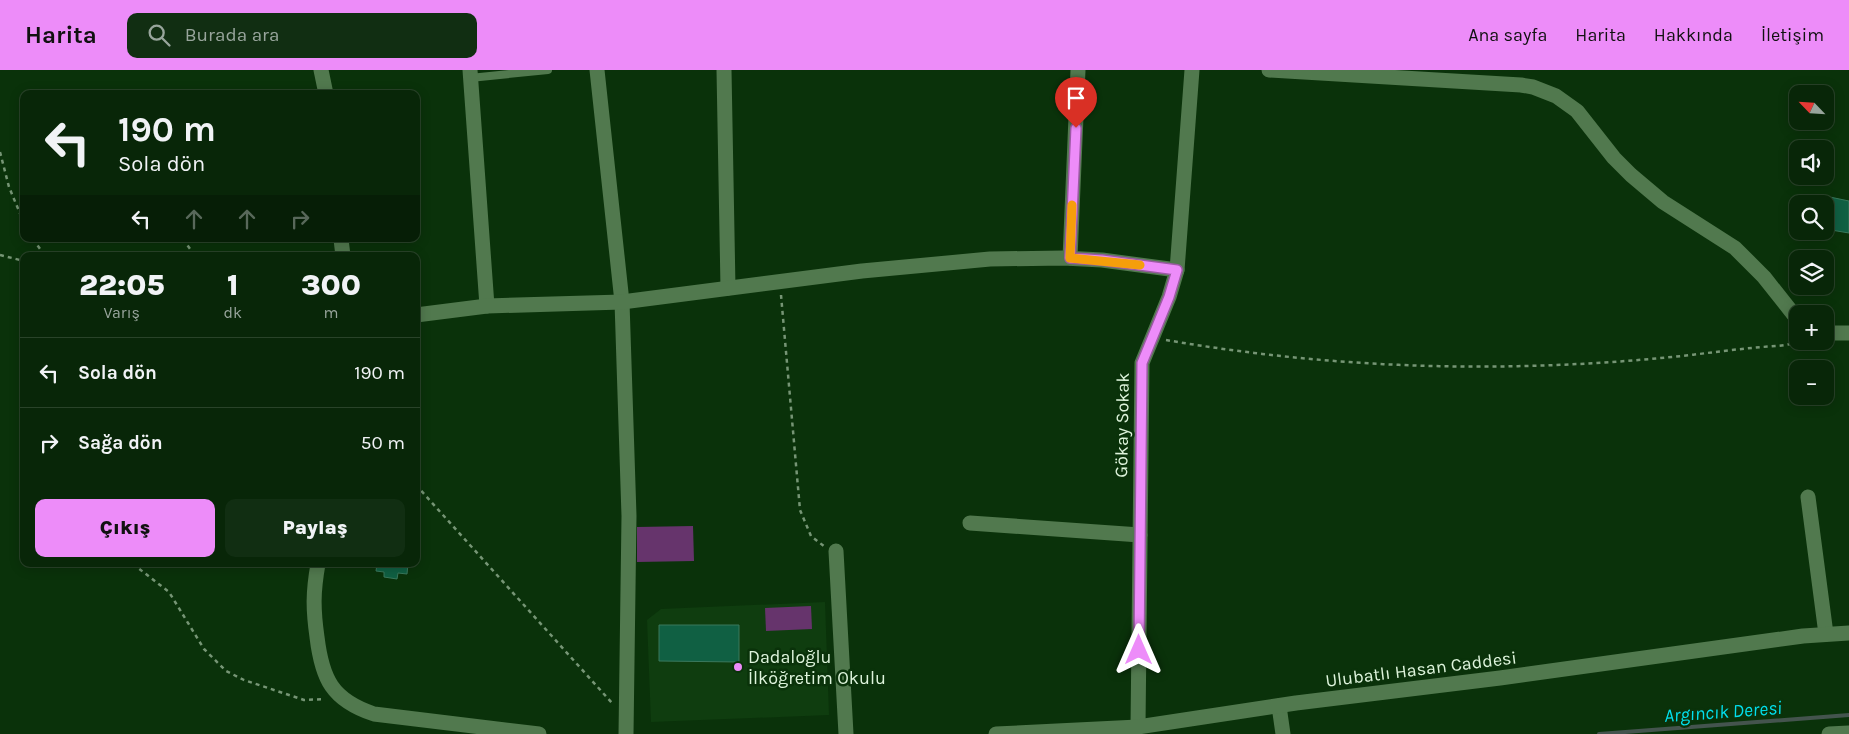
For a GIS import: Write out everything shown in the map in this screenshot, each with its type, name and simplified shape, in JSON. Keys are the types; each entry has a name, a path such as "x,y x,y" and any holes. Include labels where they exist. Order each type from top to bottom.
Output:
{"street":[{"path":"321,70 325,90"},
{"path":"597,70 622,302 629,516 626,727"},
{"path":"724,70 728,288"},
{"path":"1070,258 1078,70"},
{"name":"Gökay Sokak","path":"1138,727 1142,363 1169,297 1177,270 1192,70"},
{"path":"1269,70 1332,72 1521,85 1533,87 1556,96 1577,111 1614,158 1646,189 1680,214 1717,235 1751,262 1789,309"},
{"path":"470,74 488,306"},
{"path":"420,314 488,306 622,302 780,281 990,259 1070,258 1111,261 1177,270"},
{"path":"1834,333 1849,333"},
{"path":"1808,497 1826,634"},
{"path":"970,523 1140,535"},
{"path":"836,551 846,734"},
{"path":"318,567 313,604 320,664 330,682 343,698 374,714 539,734"},
{"name":"Ulubatlı Hasan Caddesi","path":"996,734 1138,727 1279,706 1500,678 1803,636 1849,633"},
{"path":"1278,732 1279,706"},
{"path":"1829,734 1849,733"}],"lane":[{"path":"470,74 548,70"}],"path":[{"path":"0,152 8,187 20,214"},
{"path":"35,242 43,252"},
{"path":"0,255 20,260"},
{"path":"780,281 800,510 806,528 814,539 823,546 836,551"},
{"path":"1152,338 1235,351 1319,361 1387,366 1472,368 1656,358 1789,345"},
{"path":"420,490 626,727"},
{"path":"137,567 169,592 204,649 226,671 244,680 304,700 343,698"}],"shaded area":[{"path":"693,526 694,561 637,562 637,527"},
{"name":"Dadaloğlu İlköğretim Okulu","path":"825,602 829,715 651,722 647,620 661,609"},
{"path":"811,606 812,629 766,631 765,608"}],"building":[{"path":"1834,198 1849,201 1849,233 1834,230"},
{"path":"377,567 408,567 407,574 398,573 397,579 384,577 384,572 376,571"},
{"path":"659,625 739,625 739,662 659,661"}],"waterway":[{"name":"Argıncık Deresi","path":"1599,734 1849,715"}],"slow traffic":[{"path":"1072,205 1070,258 1140,265"}],"place":[{"name":"Dadaloğlu İlköğretim Okulu","path":"738,667"}],"route":[{"path":"1076,128 1070,258 1139,264 1177,270 1169,297 1142,363 1139,650"}]}
